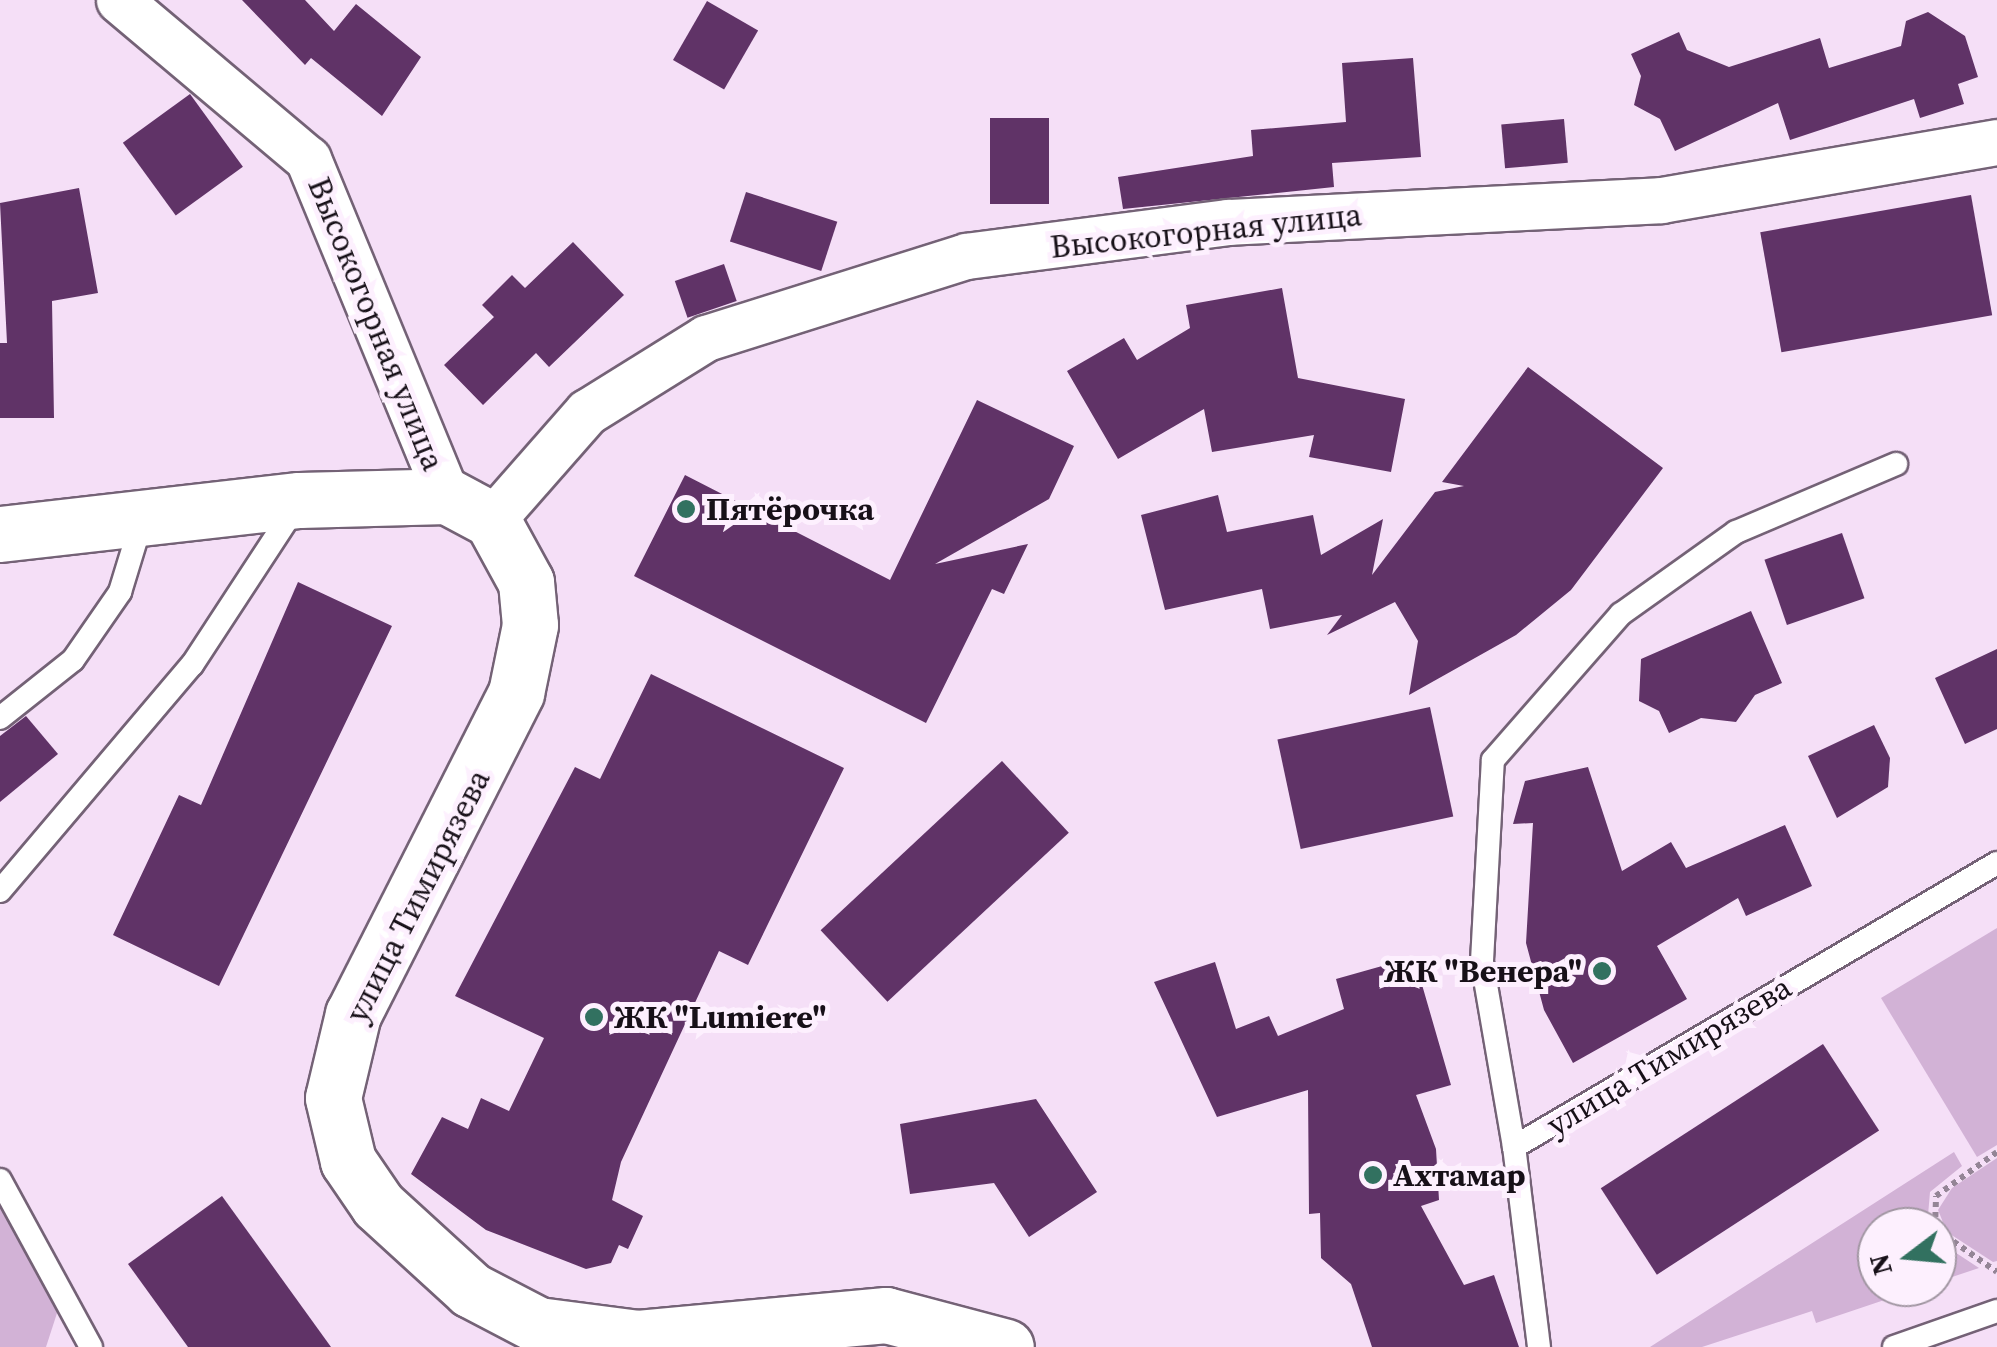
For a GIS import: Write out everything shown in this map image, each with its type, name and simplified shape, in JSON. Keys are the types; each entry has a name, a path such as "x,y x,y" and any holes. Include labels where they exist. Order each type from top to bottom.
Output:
{"street":[{"name":"Высокогорная улица","path":"119,0 308,159 469,508 587,412 706,338 966,256 1228,222 1660,200 1997,142"},
{"path":"0,534 299,500 469,508"},
{"name":"улица Тимирязева","path":"469,508 526,582 530,625 516,692 354,1014 333,1098 348,1161 378,1205 471,1290 538,1324 634,1342 886,1315 1006,1347"}],"lane":[{"path":"1514,1147 1482,961 1493,760 1621,614 1736,532 1896,464"},
{"path":"0,890 192,665 299,500"},
{"path":"0,718 72,660 120,592 143,517"},
{"name":"улица Тимирязева","path":"1539,1347 1514,1147 1997,862"},
{"path":"0,1180 91,1347"},
{"path":"1894,1347 1997,1311"}],"path":[{"path":"1936,1207 1936,1196 1997,1152"},
{"path":"1957,1243 1997,1272"}],"shaded area":[{"path":"1997,928 1997,1145 1977,1157 1881,998"},
{"path":"1954,1152 1962,1166 1930,1192 1929,1207 1868,1207"},
{"path":"1997,1158 1997,1261 1957,1239 1957,1207 1940,1207 1952,1188"},
{"path":"0,1200 58,1310 46,1347 0,1347"},
{"path":"1857,1214 1857,1307 1864,1307 1816,1323 1812,1311 1702,1347 1650,1347"},
{"path":"1957,1254 1979,1268 1957,1275"}],"building":[{"path":"242,0 305,0 334,31 356,4 421,57 382,116 311,58 305,65"},
{"path":"707,1 758,30 724,89 673,60"},
{"path":"1928,12 1965,36 1978,77 1958,84 1964,104 1920,118 1914,99 1790,140 1778,103 1675,151 1660,119 1634,105 1641,76 1631,54 1679,32 1687,50 1729,67 1820,38 1829,68 1901,46 1906,21"},
{"path":"1413,58 1421,157 1332,163 1334,187 1123,209 1118,177 1253,156 1251,130 1346,122 1342,63"},
{"path":"190,94 243,167 176,216 123,143"},
{"path":"990,118 1049,118 1049,204 990,204"},
{"path":"1564,119 1568,163 1505,168 1501,124"},
{"path":"79,188 98,293 52,301 54,418 0,418 0,343 7,343 0,203"},
{"path":"746,192 837,222 821,271 730,241"},
{"path":"1971,195 1992,315 1781,352 1760,232"},
{"path":"573,242 624,295 549,367 536,353 483,405 444,365 494,317 482,305 512,275 525,288"},
{"path":"724,264 737,301 688,318 675,281"},
{"path":"1282,288 1298,378 1405,399 1391,472 1309,457 1314,435 1212,452 1204,409 1118,459 1067,371 1124,338 1137,360 1190,328 1186,305"},
{"path":"1528,367 1663,468 1571,590 1516,635 1409,695 1418,641 1395,602 1327,635 1342,615 1270,629 1262,589 1165,610 1141,515 1218,495 1227,532 1313,515 1321,555 1383,519 1372,575 1435,492 1464,486 1442,482"},
{"path":"977,400 1074,446 1049,499 935,564 1028,544 1004,594 992,589 926,723 634,576 685,475 890,580"},
{"path":"1842,533 1864,598 1787,625 1764,560"},
{"path":"298,582 392,626 219,986 113,935 179,795 201,805"},
{"path":"1751,611 1782,683 1755,695 1736,722 1701,718 1669,733 1659,711 1639,701 1641,659"},
{"path":"1997,649 1997,729 1965,744 1935,678"},
{"path":"651,674 844,768 748,965 719,951 621,1162 612,1200 643,1216 628,1249 619,1245 611,1263 586,1269 486,1230 411,1174 442,1117 468,1129 481,1098 509,1111 544,1038 455,996 575,767 600,779"},
{"path":"1430,707 1453,817 1301,849 1277,739"},
{"path":"26,716 58,754 0,802 0,736"},
{"path":"1874,725 1890,758 1888,787 1837,818 1808,756"},
{"path":"1002,761 1069,833 887,1002 821,930"},
{"path":"1588,767 1622,871 1671,842 1686,868 1785,825 1812,886 1746,916 1738,898 1657,946 1687,999 1573,1063 1544,1010 1526,943 1533,823 1513,824 1525,781"},
{"path":"1414,957 1451,1085 1416,1095 1436,1149 1439,1200 1421,1206 1464,1285 1494,1275 1519,1347 1372,1347 1351,1284 1321,1258 1320,1213 1309,1214 1308,1090 1217,1117 1154,982 1215,962 1236,1029 1269,1016 1278,1036 1344,1009 1336,979"},
{"path":"1823,1044 1879,1130 1657,1275 1601,1188"},
{"path":"1036,1099 1097,1192 1029,1237 994,1183 910,1194 900,1124"},
{"path":"222,1196 331,1347 188,1347 128,1264"}],"place":[{"name":"Пятёрочка","path":"686,509"},
{"name":"ЖК \"Венера\"","path":"1602,971"},
{"name":"ЖК \"Lumiere\"","path":"594,1017"},
{"name":"Ахтамар","path":"1373,1175"}]}
